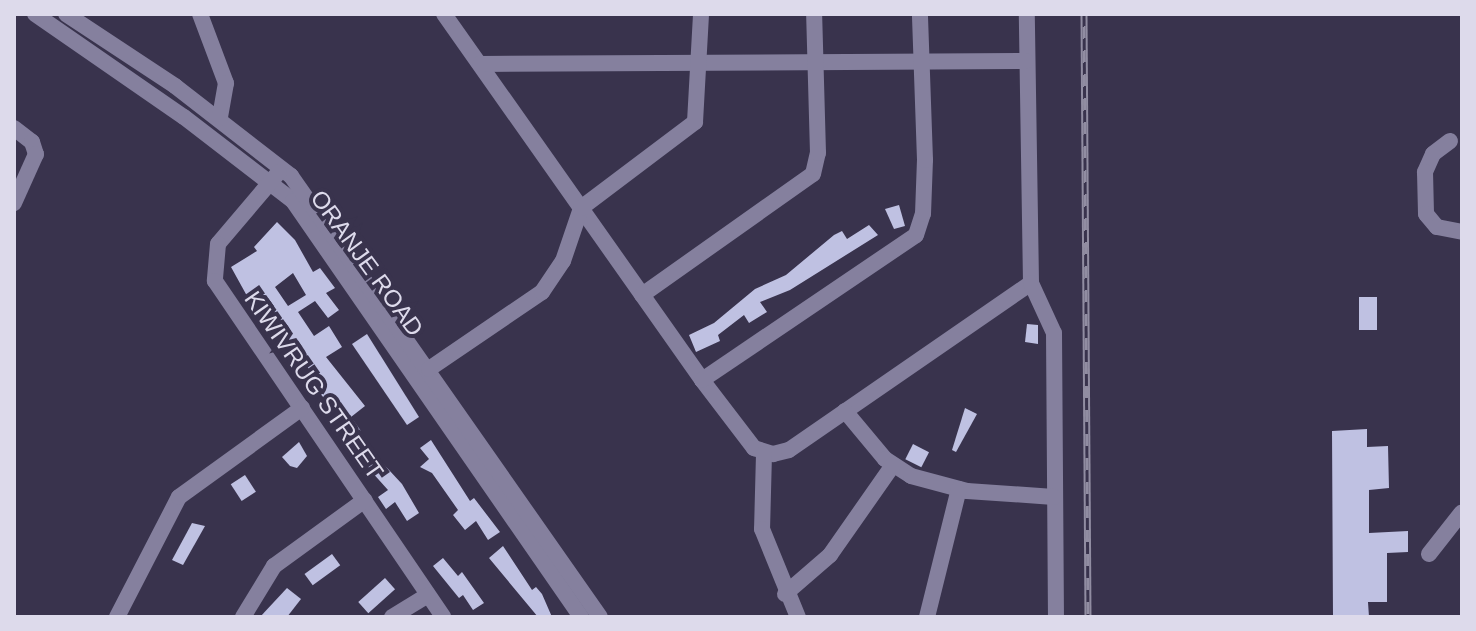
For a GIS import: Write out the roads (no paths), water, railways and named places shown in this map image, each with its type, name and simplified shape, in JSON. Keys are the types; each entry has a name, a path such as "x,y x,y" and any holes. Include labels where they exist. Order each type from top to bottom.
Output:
{"street":[{"name":"ORANJE ROAD","path":"35,14 277,174 581,617"},
{"path":"66,14 220,118 322,213 600,617"},
{"path":"200,14 226,83 220,118"},
{"path":"444,14 702,380 764,454 762,529 785,594 798,617"},
{"path":"429,369 542,292 563,261 581,208 689,129 698,115 702,62 701,14"},
{"path":"642,295 809,180 818,153 814,14"},
{"path":"702,380 916,235 923,214 925,160 920,14"},
{"path":"1027,14 1031,283 1054,333 1056,617"},
{"path":"480,64 1026,61"},
{"path":"14,128 32,142 36,154 14,203"},
{"path":"1450,141 1433,154 1425,172 1426,214 1437,227 1462,232"},
{"name":"KIWIVRUG STREET","path":"277,174 229,226 218,244 213,272 224,299 302,408 443,617"},
{"path":"764,454 789,450 1031,283"},
{"path":"117,617 179,497 302,408"},
{"path":"845,411 893,465 921,480 959,489 1054,497"},
{"path":"785,594 830,555 893,465"},
{"path":"927,617 959,489"},
{"path":"243,617 274,566 365,500"},
{"path":"1429,554 1462,512"},
{"path":"392,617 428,595"}],"railway":[{"path":"1084,14 1088,617"}]}
